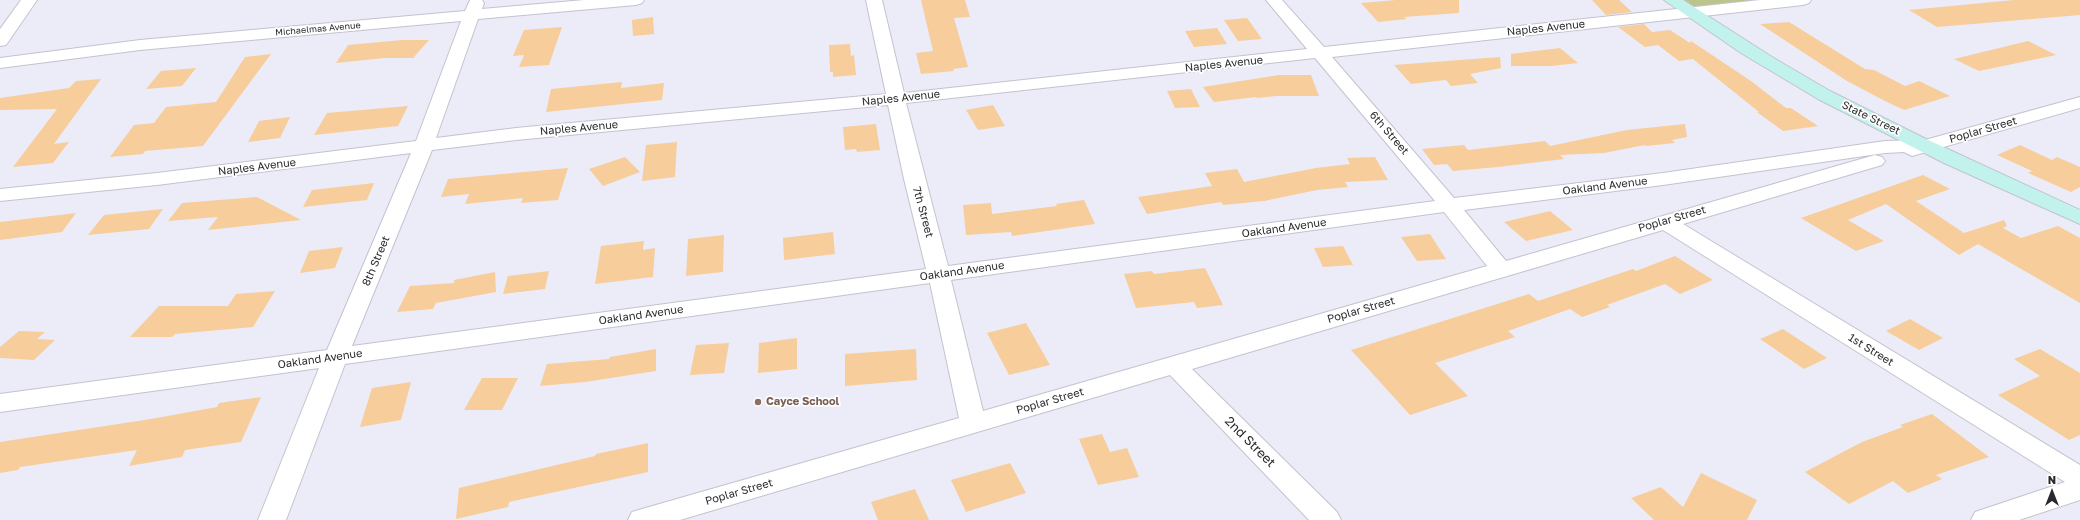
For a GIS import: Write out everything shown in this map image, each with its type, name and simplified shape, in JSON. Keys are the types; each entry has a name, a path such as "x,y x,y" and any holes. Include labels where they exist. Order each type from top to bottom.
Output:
{"main road":[{"name":"State Street","path":"1672,0 1824,95 1925,146 2080,218"}],"street":[{"path":"0,41 29,0"},
{"name":"Michaelmas Avenue","path":"0,63 140,45 474,7 636,0"},
{"name":"7th Street","path":"874,0 914,179 939,274 973,424"},
{"name":"6th Street","path":"1274,0 1450,205 1501,269"},
{"name":"Naples Avenue","path":"0,195 158,179 516,134 896,99 1803,0"},
{"name":"8th Street","path":"272,520 336,357 424,146 474,7"},
{"name":"Poplar Street","path":"647,519 1663,221 2080,102"},
{"name":"Oakland Avenue","path":"0,402 1450,205 1663,179 1885,147 1925,146"},
{"name":"1st Street","path":"1663,221 2080,478"},
{"name":"2nd Street","path":"1174,365 1327,520"},
{"path":"1985,520 2069,493 2080,487"}],"green space":[{"path":"1672,0 1802,0 1690,12"}],"building":[{"path":"921,0 965,0 970,17 954,18 968,67 953,69 954,71 921,74 916,53 933,51"},
{"path":"1396,0 1459,0 1459,13 1404,17 1407,19 1378,22 1361,3"},
{"path":"1592,0 1619,0 1632,12 1606,15"},
{"path":"2014,0 2080,0 2080,15 1937,27 1909,10"},
{"path":"653,17 654,34 633,36 632,20"},
{"path":"1247,18 1262,39 1238,41 1224,20"},
{"path":"1789,22 1865,69 1874,70 1905,86 1919,81 1950,96 1904,110 1847,81 1760,24"},
{"path":"1644,24 1652,32 1670,30 1690,43 1691,41 1751,81 1786,108 1791,108 1818,126 1783,131 1757,112 1759,112 1693,59 1679,61 1658,45 1645,47 1618,27"},
{"path":"562,27 549,65 519,67 524,55 513,56 524,30"},
{"path":"1217,28 1227,44 1194,47 1185,31"},
{"path":"402,40 429,40 413,58 385,58 336,63 348,45"},
{"path":"2028,41 2056,55 1979,71 1954,59"},
{"path":"850,44 851,56 854,55 856,75 833,77 833,72 830,72 829,45"},
{"path":"1560,48 1578,63 1551,66 1511,66 1511,54"},
{"path":"271,54 203,146 145,151 143,154 110,157 134,125 154,123 166,107 216,102 245,57"},
{"path":"1500,57 1501,68 1470,74 1478,83 1451,86 1446,80 1411,84 1394,65"},
{"path":"196,68 182,86 146,89 161,71"},
{"path":"1279,75 1311,75 1319,96 1256,97 1214,102 1203,87"},
{"path":"101,79 54,144 69,142 53,163 13,167 57,109 0,110 0,98 69,88 76,81"},
{"path":"622,82 621,88 664,83 662,100 546,112 551,89"},
{"path":"1191,89 1200,107 1175,108 1167,91"},
{"path":"993,105 1005,126 978,130 966,110"},
{"path":"408,106 398,126 314,135 327,113"},
{"path":"290,117 280,138 248,142 259,121"},
{"path":"876,124 880,150 857,152 856,149 845,150 843,127"},
{"path":"1685,124 1687,137 1672,140 1675,143 1645,145 1604,153 1560,155 1564,159 1498,167 1453,171 1447,164 1434,165 1422,149 1464,145 1468,150 1545,141 1550,146 1627,130"},
{"path":"677,142 675,177 642,181 646,145"},
{"path":"2020,145 2052,160 2057,157 2080,167 2080,187 2071,192 2028,173 2032,171 1997,155"},
{"path":"625,157 640,172 603,186 589,169"},
{"path":"1375,157 1388,180 1345,182 1348,187 1317,190 1264,201 1223,205 1221,202 1147,214 1138,197 1212,186 1205,173 1237,169 1244,182 1316,168 1350,164 1347,158"},
{"path":"568,168 558,200 521,203 523,198 465,204 469,194 441,197 448,179"},
{"path":"1923,175 1950,189 1916,201 1964,233 2004,220 2007,226 2003,228 2021,238 2058,226 2080,238 2080,303 1978,244 1959,255 1886,204 1848,220 1884,241 1856,251 1801,218"},
{"path":"374,183 367,200 303,207 312,190"},
{"path":"257,197 301,220 208,230 218,217 168,221 182,203"},
{"path":"1084,200 1095,224 1012,236 1011,232 966,235 963,205 991,203 992,214 1057,206 1056,204"},
{"path":"163,209 149,229 88,235 104,215"},
{"path":"1550,211 1573,230 1526,241 1504,222"},
{"path":"76,213 62,232 0,240 0,222"},
{"path":"833,232 835,254 784,260 783,238"},
{"path":"1430,234 1446,259 1417,261 1401,237"},
{"path":"724,235 723,272 686,276 688,239"},
{"path":"644,241 643,250 655,248 653,277 595,284 601,246"},
{"path":"1343,246 1353,265 1323,267 1314,248"},
{"path":"343,247 335,268 300,273 309,251"},
{"path":"1675,256 1713,280 1680,294 1665,284 1607,305 1610,307 1582,317 1570,309 1508,331 1515,337 1435,363 1468,396 1410,415 1351,350 1529,294 1538,301 1633,269 1636,271"},
{"path":"1205,268 1223,305 1197,308 1194,302 1136,308 1124,274 1152,271 1154,274"},
{"path":"549,271 545,289 503,294 508,276"},
{"path":"495,272 496,292 436,303 433,309 397,312 410,286 454,283 454,280"},
{"path":"275,291 253,327 175,334 172,337 130,337 159,306 228,306 236,294"},
{"path":"1910,319 1943,338 1919,350 1886,331"},
{"path":"1026,323 1050,365 1009,375 987,333"},
{"path":"1783,329 1827,358 1804,369 1760,339"},
{"path":"19,331 45,332 37,339 55,340 34,360 0,358 0,347"},
{"path":"797,338 797,369 758,373 759,343"},
{"path":"729,343 724,373 690,375 696,345"},
{"path":"656,349 656,371 585,382 540,386 547,364 609,359 610,357"},
{"path":"916,349 917,380 845,386 845,354"},
{"path":"2040,349 2080,373 2080,435 2069,440 1998,395 2040,376 2014,359"},
{"path":"482,378 518,378 502,410 464,410"},
{"path":"411,382 401,420 360,427 372,388"},
{"path":"261,397 241,442 185,450 182,457 129,466 137,450 20,467 18,470 0,473 0,442 151,419 217,407 219,403"},
{"path":"1932,414 1989,457 1936,475 1942,479 1908,493 1893,481 1849,504 1805,472 1862,442 1903,427 1900,425"},
{"path":"1102,434 1110,452 1127,448 1139,477 1098,485 1079,439"},
{"path":"648,443 648,472 509,502 508,507 456,519 459,488 595,456 596,454"},
{"path":"1010,463 1026,493 966,512 951,480"},
{"path":"1701,473 1757,500 1747,520 1654,520 1631,498 1661,487 1683,507"},
{"path":"915,489 929,520 878,520 871,502"}],"place":[{"name":"Cayce School","path":"758,402"}]}
